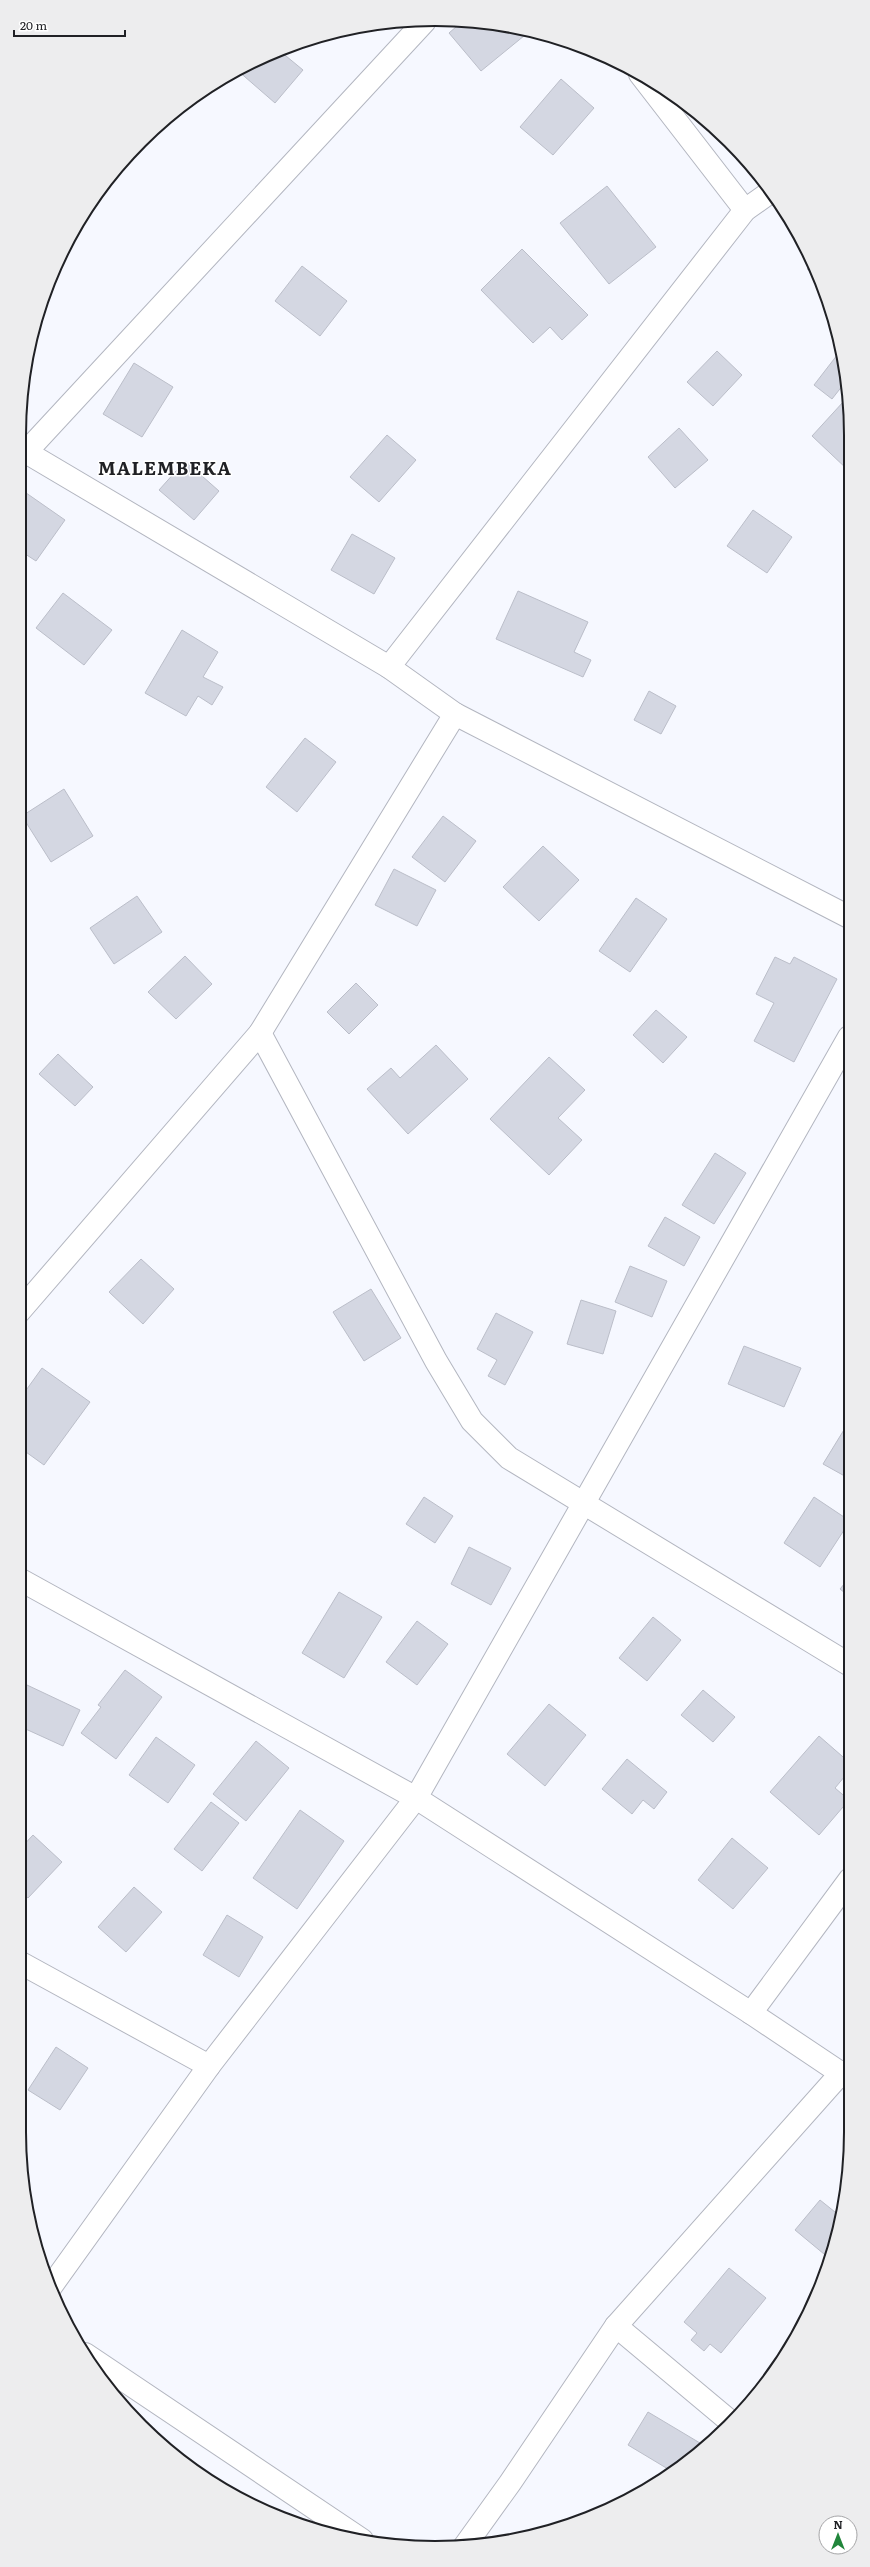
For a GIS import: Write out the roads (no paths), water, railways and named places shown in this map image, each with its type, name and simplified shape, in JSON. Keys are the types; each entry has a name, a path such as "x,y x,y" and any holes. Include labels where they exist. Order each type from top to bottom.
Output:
{"street":[{"path":"26,447 420,27"},
{"path":"651,88 745,210"},
{"path":"389,667 745,210 766,195"},
{"path":"26,452 389,667 455,714 844,914"},
{"path":"26,1304 260,1034 455,714"},
{"path":"260,1034 436,1361 472,1421 509,1458 586,1503 844,1661"},
{"path":"54,2282 209,2066 416,1798 586,1503 844,1046"},
{"path":"26,1583 416,1798 751,2013 844,2075"},
{"path":"751,2013 844,1887"},
{"path":"26,1966 209,2066"},
{"path":"469,2539 510,2483 616,2326 844,2078"},
{"path":"616,2326 727,2418"},
{"path":"97,2362 350,2532"}],"district":[{"name":"MALEMBEKA","path":"165,469"}]}
